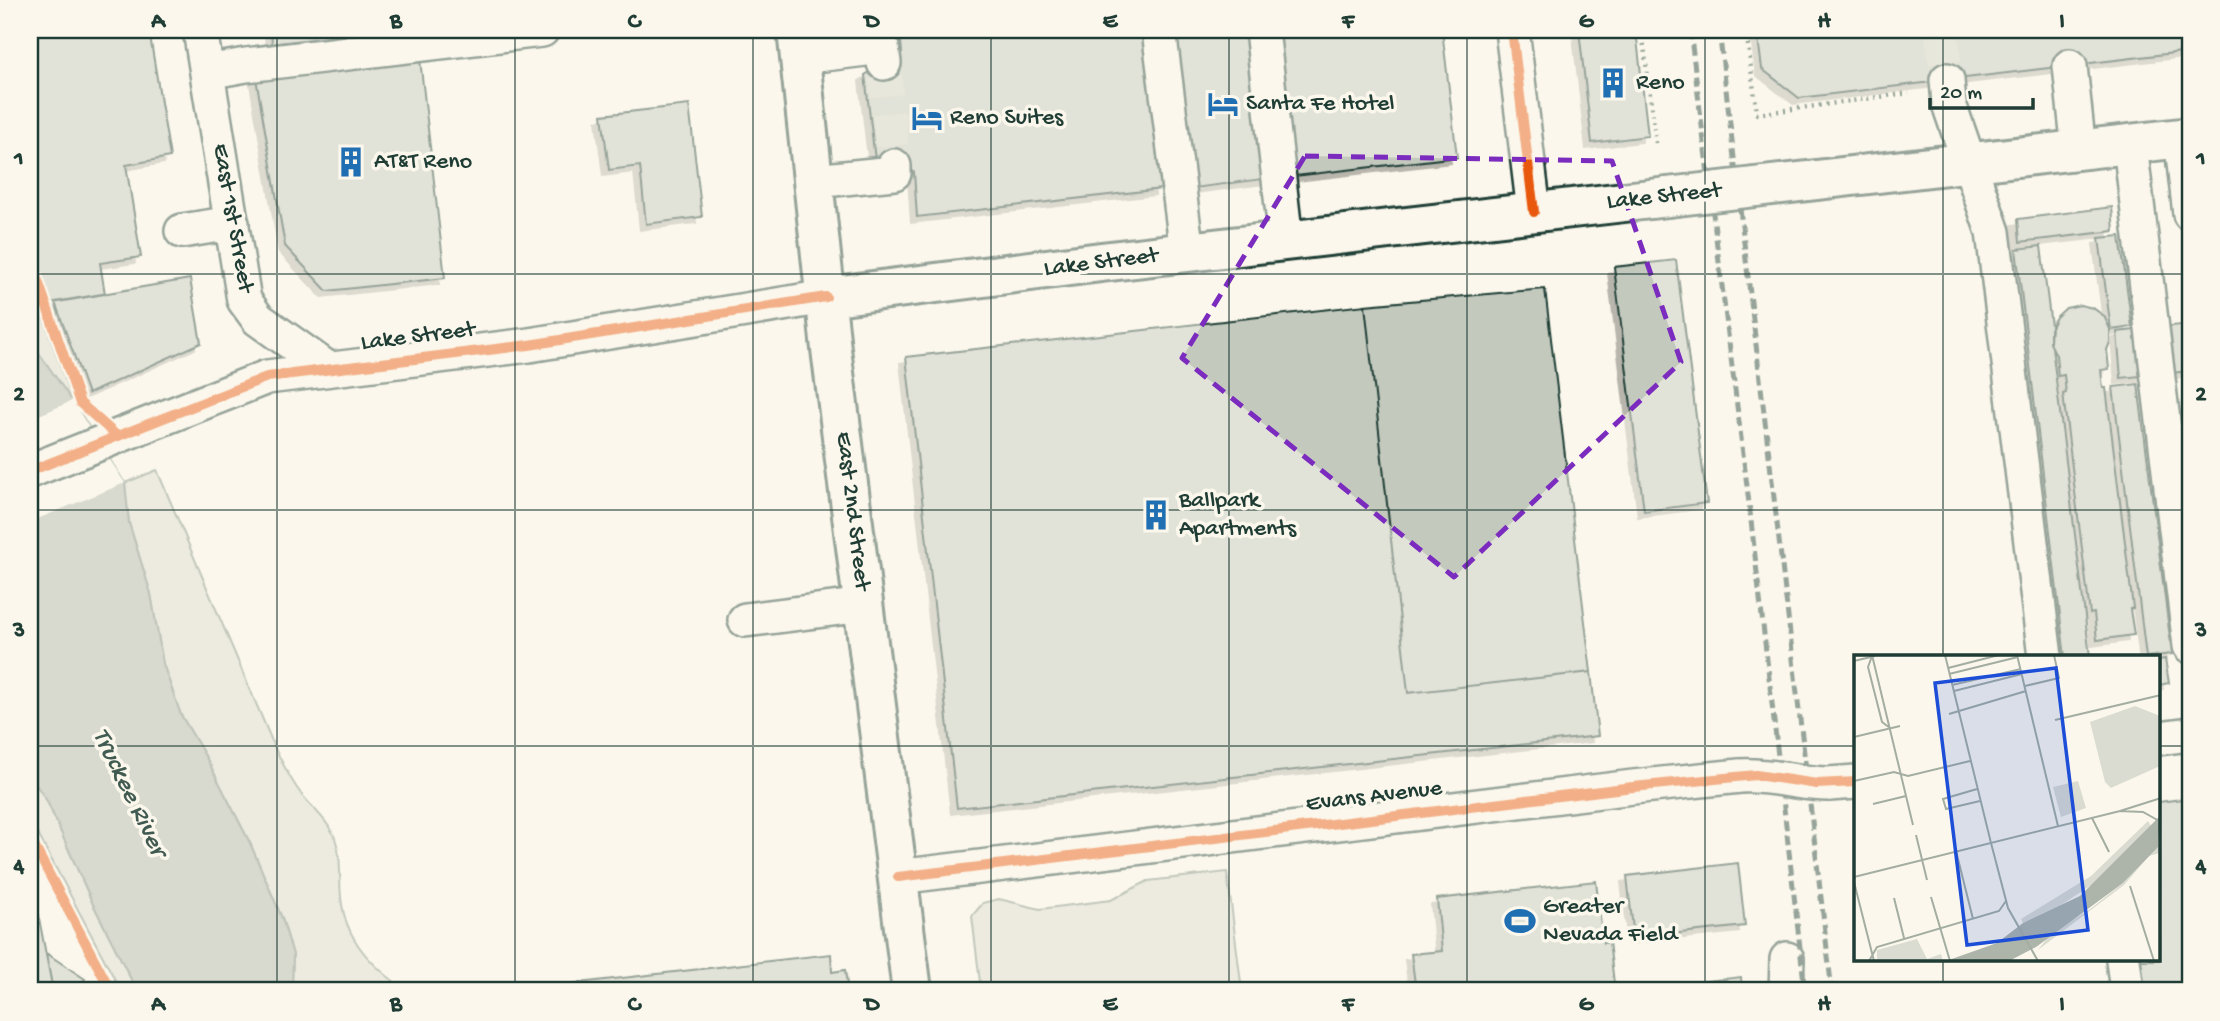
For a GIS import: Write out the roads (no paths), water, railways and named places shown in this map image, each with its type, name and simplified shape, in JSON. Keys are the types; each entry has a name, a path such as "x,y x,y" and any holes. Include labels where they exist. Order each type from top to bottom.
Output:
{"main road":[{"name":"East 2nd Street","path":"799,43 826,297 912,991"},
{"name":"Lake Street","path":"826,297 1534,212 2186,138"}],"street":[{"name":"East 1st Street","path":"200,30 244,300 258,319 328,369"},
{"path":"207,72 542,30"},
{"path":"1159,30 1187,253"},
{"path":"1262,30 1286,241"},
{"path":"1512,30 1534,212"},
{"path":"799,43 882,47 884,63"},
{"path":"2070,66 2079,151"},
{"path":"1947,80 1949,104 1993,232 2045,655"},
{"path":"2186,138 2190,215"},
{"path":"2130,145 2190,646"},
{"path":"814,181 894,173 894,166"},
{"path":"182,231 232,223"},
{"name":"Lake Street","path":"30,471 267,377 529,345 826,297"},
{"path":"745,620 864,605"},
{"path":"2160,738 2190,734"},
{"name":"Evans Avenue","path":"898,877 1741,776 1763,776 1804,783 1843,783"},
{"path":"2123,962 2127,991"}],"water":[{"name":"Truckee River","path":"30,340 125,483 129,523 151,594 163,664 181,715 250,843 282,918 293,955 292,986 297,991 137,991 92,902 47,801 30,776"}],"tunnel":[{"path":"1941,30 1947,80"},
{"path":"884,63 894,166"}],"railway":[{"path":"1690,30 1747,486 1805,991"},
{"path":"1719,30 1832,991"}],"place":[{"name":"Reno","path":"1613,83"},
{"name":"Santa Fe Hotel","path":"1223,104"},
{"name":"Reno Suites","path":"927,118"},
{"name":"AT&T Reno","path":"351,162"},
{"name":"Ballpark Apartments","path":"1156,515"},
{"name":"Greater Nevada Field","path":"1520,921"}]}
